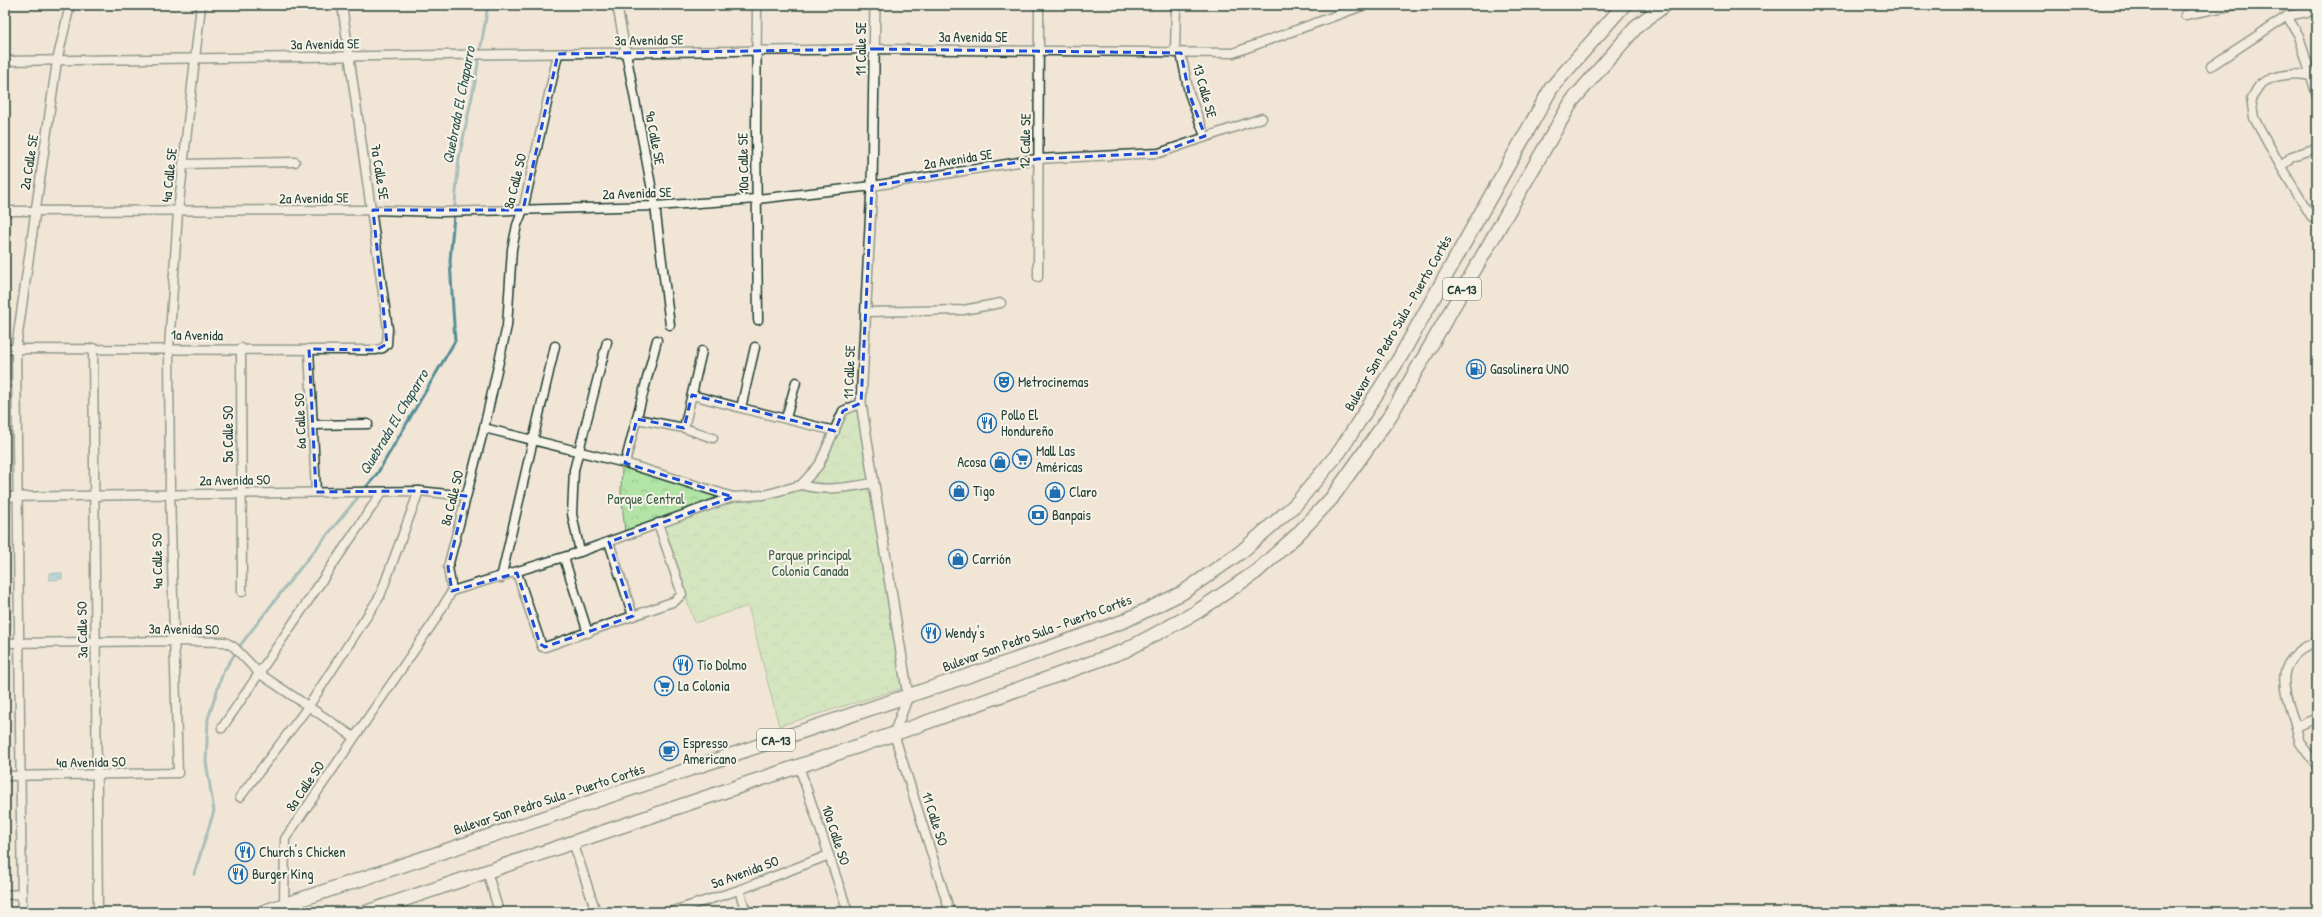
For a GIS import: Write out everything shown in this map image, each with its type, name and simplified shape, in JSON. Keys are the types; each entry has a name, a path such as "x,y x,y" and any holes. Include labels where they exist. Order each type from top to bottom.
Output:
{"highway":[{"name":"Bulevar San Pedro Sula - Puerto Cortés","path":"263,912 283,909 908,696 1124,621 1182,593 1241,552 1296,504 1340,450 1399,359 1552,87 1624,5"},
{"name":"CA-13","path":"366,912 397,907 487,871 894,734 1117,654 1156,636 1195,614 1256,572 1297,535 1331,499 1390,416 1572,101 1638,25 1665,5"}],"street":[{"name":"2a Calle SE","path":"22,912 16,348 34,211 57,61 70,5"},
{"name":"4a Calle SE","path":"169,348 178,212 201,5"},
{"name":"7a Calle SE","path":"342,5 373,210 388,329 387,344"},
{"name":"9a Calle SE","path":"617,5 655,206 670,325"},
{"name":"10a Calle SE","path":"757,5 758,320"},
{"name":"11 Calle SE","path":"875,5 876,49 872,186 861,403 908,696 894,734"},
{"name":"12 Calle SE","path":"1038,277 1037,159 1039,5"},
{"name":"13 Calle SE","path":"1176,5 1178,53 1189,93 1205,136"},
{"name":"3a Avenida SE","path":"5,62 876,49 1234,53 1365,5"},
{"path":"2185,15 2235,5"},
{"path":"2211,66 2287,16 2317,10"},
{"path":"2287,16 2299,36 2317,96"},
{"name":"8a Calle SO","path":"283,909 285,839 435,620 452,591 448,567 484,428 507,326 512,249 517,225 523,210 558,54"},
{"path":"2310,76 2294,74 2273,78 2261,84 2251,99 2254,118 2281,167 2311,216 2317,221"},
{"name":"2a Avenida SE","path":"5,212 373,210 440,212 468,210 655,206 757,199 872,186 1037,159 1159,153 1205,136 1262,118"},
{"path":"2281,167 2292,156 2317,148"},
{"path":"183,164 295,162"},
{"path":"866,312 963,310 1001,303"},
{"path":"625,463 657,340"},
{"path":"580,552 572,514 573,477 578,452 607,342"},
{"name":"1a Avenida","path":"5,348 241,348 376,350 383,348 387,344"},
{"path":"501,578 555,346"},
{"path":"741,408 755,347"},
{"name":"3a Calle SO","path":"93,348 98,912"},
{"name":"4a Calle SO","path":"169,348 170,493 178,773"},
{"name":"5a Calle SO","path":"241,348 242,592"},
{"name":"6a Calle SO","path":"310,349 316,492"},
{"path":"684,428 702,351"},
{"path":"786,418 796,382"},
{"path":"692,395 835,431"},
{"path":"452,591 501,578 564,558 733,497 764,495 801,485 819,465 843,411 861,403"},
{"path":"636,419 684,428 713,438"},
{"path":"313,425 368,424"},
{"path":"484,428 625,463 733,497"},
{"path":"801,485 813,489 838,489 873,483"},
{"path":"240,797 308,707 380,596 419,491"},
{"name":"2a Avenida SO","path":"5,498 170,493 419,491 466,496"},
{"path":"222,728 260,674 381,492"},
{"path":"517,573 542,646 545,647 588,633 675,601 682,594 658,523"},
{"path":"609,542 633,616"},
{"path":"564,558 588,633"},
{"name":"3a Avenida SO","path":"5,643 174,641 225,642 234,647 260,674 354,737"},
{"path":"2317,641 2305,646 2292,656 2284,676 2283,690 2300,743 2317,766"},
{"path":"2296,727 2317,718"},
{"name":"11 Calle SO","path":"894,734 950,912"},
{"name":"10a Calle SO","path":"799,766 848,912"},
{"name":"4a Avenida SO","path":"5,776 178,773"},
{"path":"573,842 596,912"},
{"name":"5a Avenida SO","path":"672,912 739,890 829,855"},
{"path":"487,871 499,912"},
{"path":"739,890 746,912"},
{"path":"5,895 22,894"}],"highlighted area":[{"path":"876,49 1181,53 1189,93 1205,136 1159,153 1037,159 872,186 861,403 843,411 835,431 692,395 684,428 637,419 625,463 733,497 609,542 633,616 545,647 540,644 517,573 452,591 448,567 466,496 419,491 316,492 309,349 376,350 387,344 373,210 523,210 558,54"}],"green space":[{"name":"Parque principal Colonia Canada","path":"861,403 906,687 779,726 748,606 695,623 660,524 735,498 802,488 822,467 843,411"},
{"name":"Parque Central","path":"622,467 727,496 625,533 621,491"},
{"path":"5,603 10,603 11,626 5,635"}],"water":[{"path":"49,573 62,573 62,579 49,580"}],"waterway":[{"name":"Quebrada El Chaparro","path":"194,874 214,811 206,762 208,719 223,672 242,643 293,577 377,474 455,341 450,261 459,158 475,82 488,5"}],"place":[{"name":"Gasolinera UNO","path":"1476,369"},
{"name":"Metrocinemas","path":"1004,382"},
{"name":"Pollo El Hondureño","path":"987,423"},
{"name":"Mall Las Américas","path":"1022,459"},
{"name":"Acosa","path":"1000,462"},
{"name":"Tigo","path":"959,491"},
{"name":"Claro","path":"1055,492"},
{"name":"Banpais","path":"1038,515"},
{"name":"Carrión","path":"958,559"},
{"name":"Wendy's","path":"931,633"},
{"name":"Tío Dolmo","path":"683,665"},
{"name":"La Colonia","path":"664,686"},
{"name":"Espresso Americano","path":"669,751"},
{"name":"Church's Chicken","path":"245,852"},
{"name":"Burger King","path":"238,874"}]}
